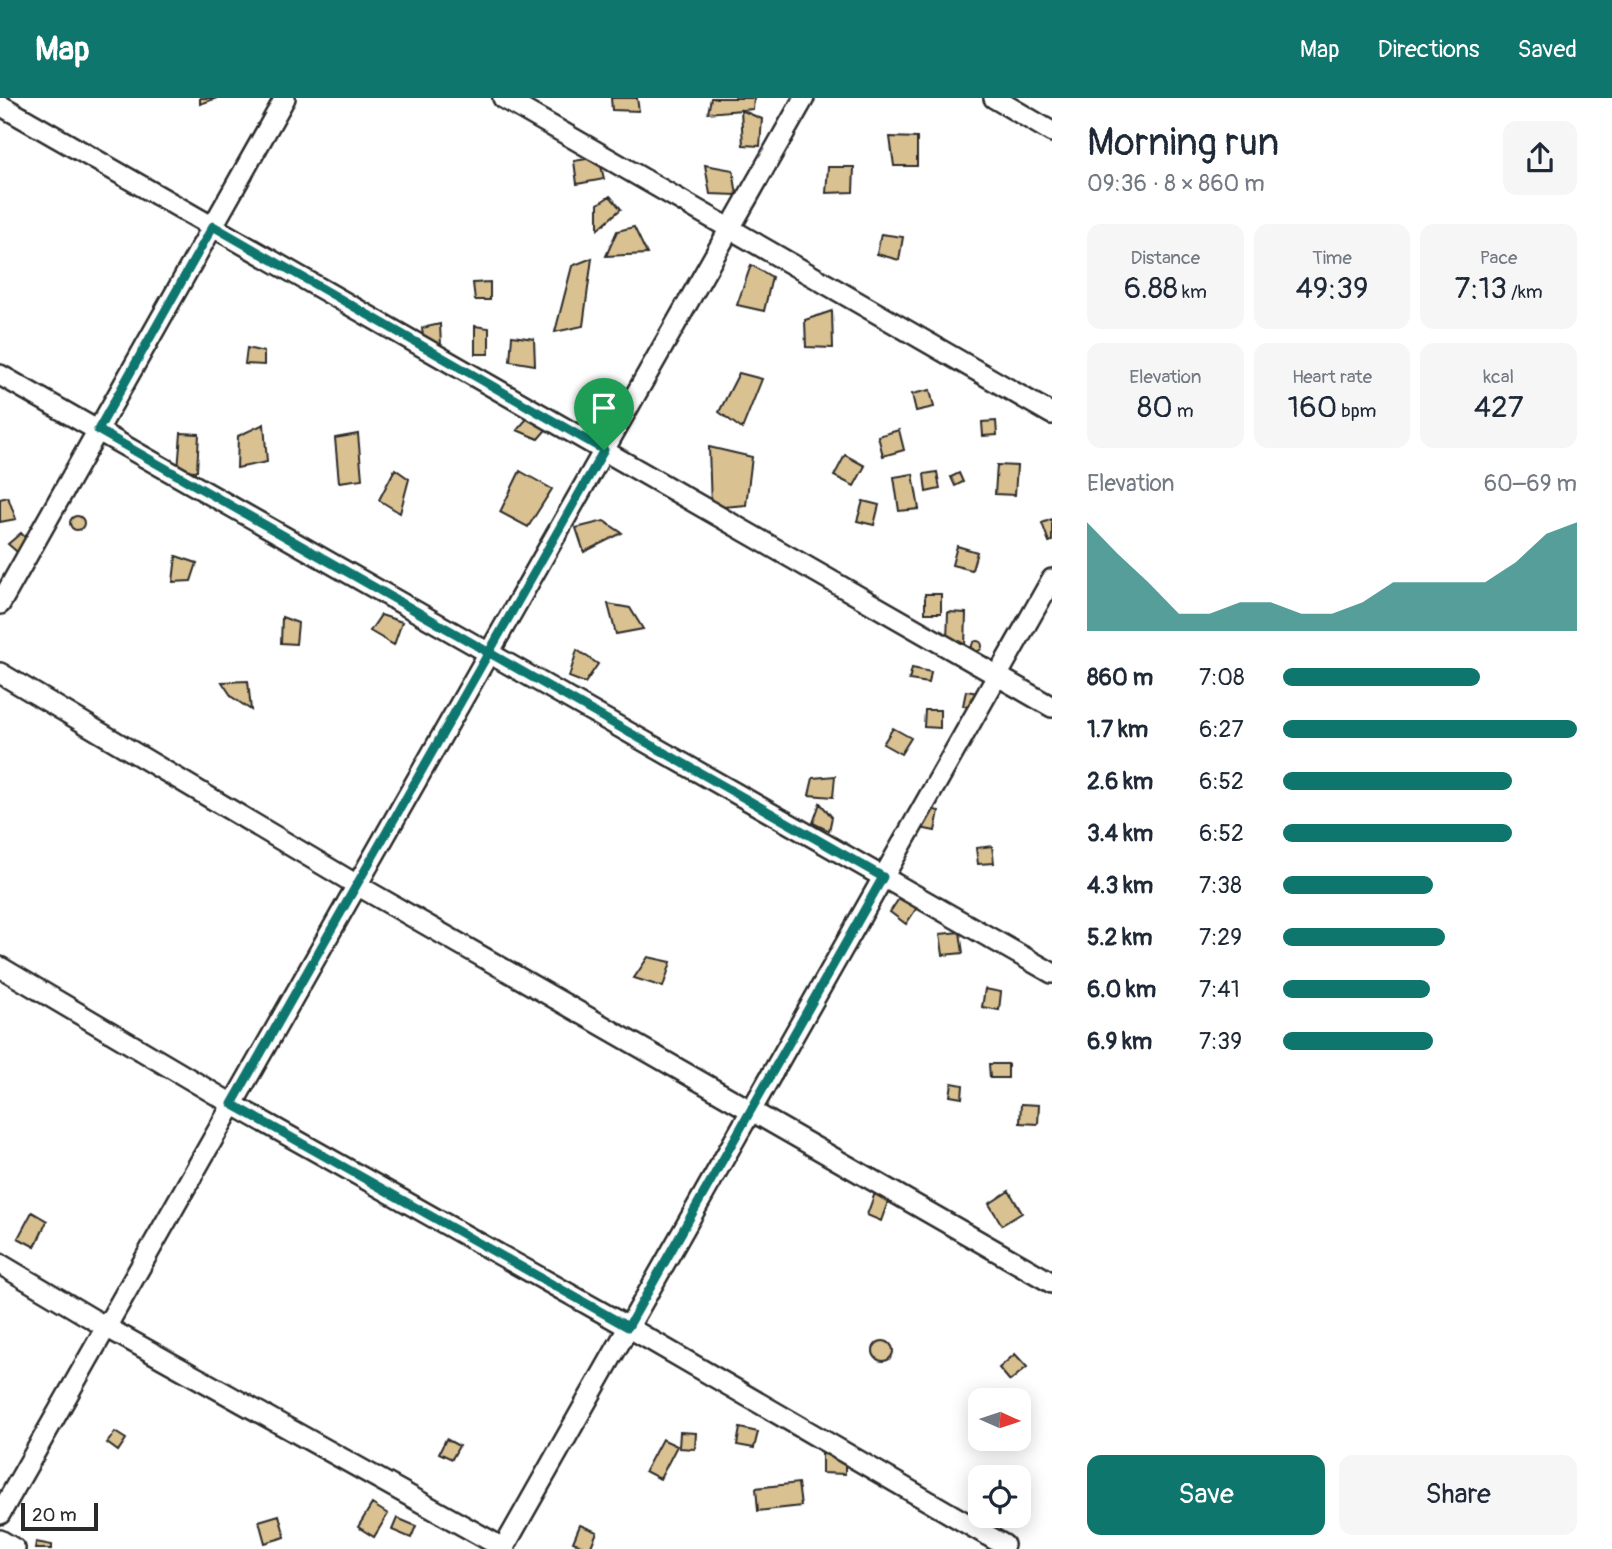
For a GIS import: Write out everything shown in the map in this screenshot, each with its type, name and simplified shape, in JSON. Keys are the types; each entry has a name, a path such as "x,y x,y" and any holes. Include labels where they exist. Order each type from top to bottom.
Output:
{"street":[{"path":"0,604 285,98"},
{"path":"503,98 1052,414"},
{"path":"0,1514 804,98"},
{"path":"994,98 1052,132"},
{"path":"0,105 1052,707"},
{"path":"0,375 1052,973"},
{"path":"0,1264 106,1327 504,1549 1052,579"},
{"path":"0,673 357,885 1052,1283"},
{"path":"0,967 232,1104 628,1327 1004,1545"},
{"path":"0,1541 15,1549"}],"building":[{"path":"200,98 217,98 200,104"},
{"path":"611,98 637,98 639,111 612,110"},
{"path":"711,98 754,98 753,109 708,113"},
{"path":"741,110 762,119 760,146 743,145"},
{"path":"890,137 917,138 917,166 894,166"},
{"path":"599,157 604,179 577,184 574,161"},
{"path":"705,165 733,170 737,195 710,194"},
{"path":"828,167 854,167 853,192 826,193"},
{"path":"610,196 621,209 598,229 598,204"},
{"path":"634,227 647,254 606,256 617,231"},
{"path":"881,234 903,237 899,260 877,254"},
{"path":"592,258 583,326 555,332 572,266"},
{"path":"751,265 772,277 764,311 737,305"},
{"path":"490,282 490,300 475,300 473,283"},
{"path":"832,311 833,348 806,347 805,320"},
{"path":"440,324 441,346 424,345 422,328"},
{"path":"475,326 489,328 489,354 475,354"},
{"path":"512,336 534,339 535,365 510,361"},
{"path":"247,348 264,352 264,365 245,364"},
{"path":"739,373 762,379 742,429 719,412"},
{"path":"930,390 934,407 916,411 912,394"},
{"path":"531,414 552,423 538,439 517,430"},
{"path":"996,421 997,435 983,436 982,422"},
{"path":"264,424 267,462 237,468 238,436"},
{"path":"899,430 904,450 883,456 878,436"},
{"path":"181,433 199,434 197,471 178,470"},
{"path":"358,434 362,479 339,482 335,438"},
{"path":"709,447 752,457 746,505 711,508"},
{"path":"845,455 865,466 854,486 834,476"},
{"path":"997,465 1017,466 1015,495 995,494"},
{"path":"395,469 409,479 400,513 379,500"},
{"path":"520,471 552,489 528,527 500,512"},
{"path":"937,472 940,489 926,492 924,474"},
{"path":"959,473 963,482 955,486 951,477"},
{"path":"913,474 919,509 899,511 894,477"},
{"path":"8,497 16,519 0,522 0,499"},
{"path":"863,501 879,505 874,525 857,521"},
{"path":"77,516 82,518 82,528 77,530 72,528 70,523 72,518"},
{"path":"1052,519 1052,541 1049,542 1042,523"},
{"path":"604,521 622,533 584,552 576,528"},
{"path":"21,533 29,542 23,557 8,544"},
{"path":"957,546 977,552 972,570 952,565"},
{"path":"176,556 197,563 191,581 173,582"},
{"path":"925,594 941,594 941,613 925,613"},
{"path":"608,604 630,608 643,629 616,634"},
{"path":"948,612 966,613 965,647 947,640"},
{"path":"381,615 402,622 394,645 370,631"},
{"path":"282,617 298,623 296,644 281,643"},
{"path":"977,641 982,646 977,651 972,646"},
{"path":"577,650 598,664 585,683 569,677"},
{"path":"912,668 931,672 929,683 909,680"},
{"path":"248,681 251,710 232,697 222,682"},
{"path":"966,691 979,693 977,708 963,706"},
{"path":"925,710 940,710 940,728 924,727"},
{"path":"893,728 911,738 901,754 883,744"},
{"path":"835,776 833,797 809,795 813,778"},
{"path":"820,803 832,817 829,831 813,823"},
{"path":"925,808 939,811 935,831 920,828"},
{"path":"992,846 994,863 978,864 976,848"},
{"path":"902,894 918,906 906,924 890,912"},
{"path":"960,932 963,953 943,955 940,934"},
{"path":"648,957 671,962 663,987 634,978"},
{"path":"985,989 1001,992 999,1010 982,1007"},
{"path":"989,1064 1008,1064 1008,1078 990,1078"},
{"path":"952,1083 963,1085 962,1098 950,1096"},
{"path":"1021,1104 1039,1105 1038,1124 1020,1123"},
{"path":"876,1190 890,1196 881,1221 867,1215"},
{"path":"1009,1191 1022,1213 1002,1225 989,1204"},
{"path":"32,1212 47,1221 35,1247 18,1238"},
{"path":"883,1341 890,1344 893,1351 890,1358 883,1361 876,1358 873,1351 876,1344"},
{"path":"1015,1354 1027,1367 1010,1381 999,1368"},
{"path":"740,1428 758,1432 754,1448 737,1445"},
{"path":"115,1432 126,1439 118,1451 107,1443"},
{"path":"680,1432 696,1433 695,1449 679,1448"},
{"path":"446,1439 459,1446 452,1459 439,1453"},
{"path":"662,1439 677,1446 660,1479 645,1471"},
{"path":"822,1454 845,1455 845,1474 822,1473"},
{"path":"798,1483 801,1506 758,1511 756,1488"},
{"path":"372,1504 388,1514 374,1537 358,1527"},
{"path":"279,1515 285,1537 265,1543 259,1521"},
{"path":"397,1518 416,1526 411,1538 392,1530"},
{"path":"580,1525 597,1532 590,1549 573,1542"},
{"path":"36,1542 52,1545 52,1549 35,1549"}],"route":[{"path":"604,450 213,226 98,430 489,653 883,877 628,1327 232,1104 489,653 604,450"}]}
